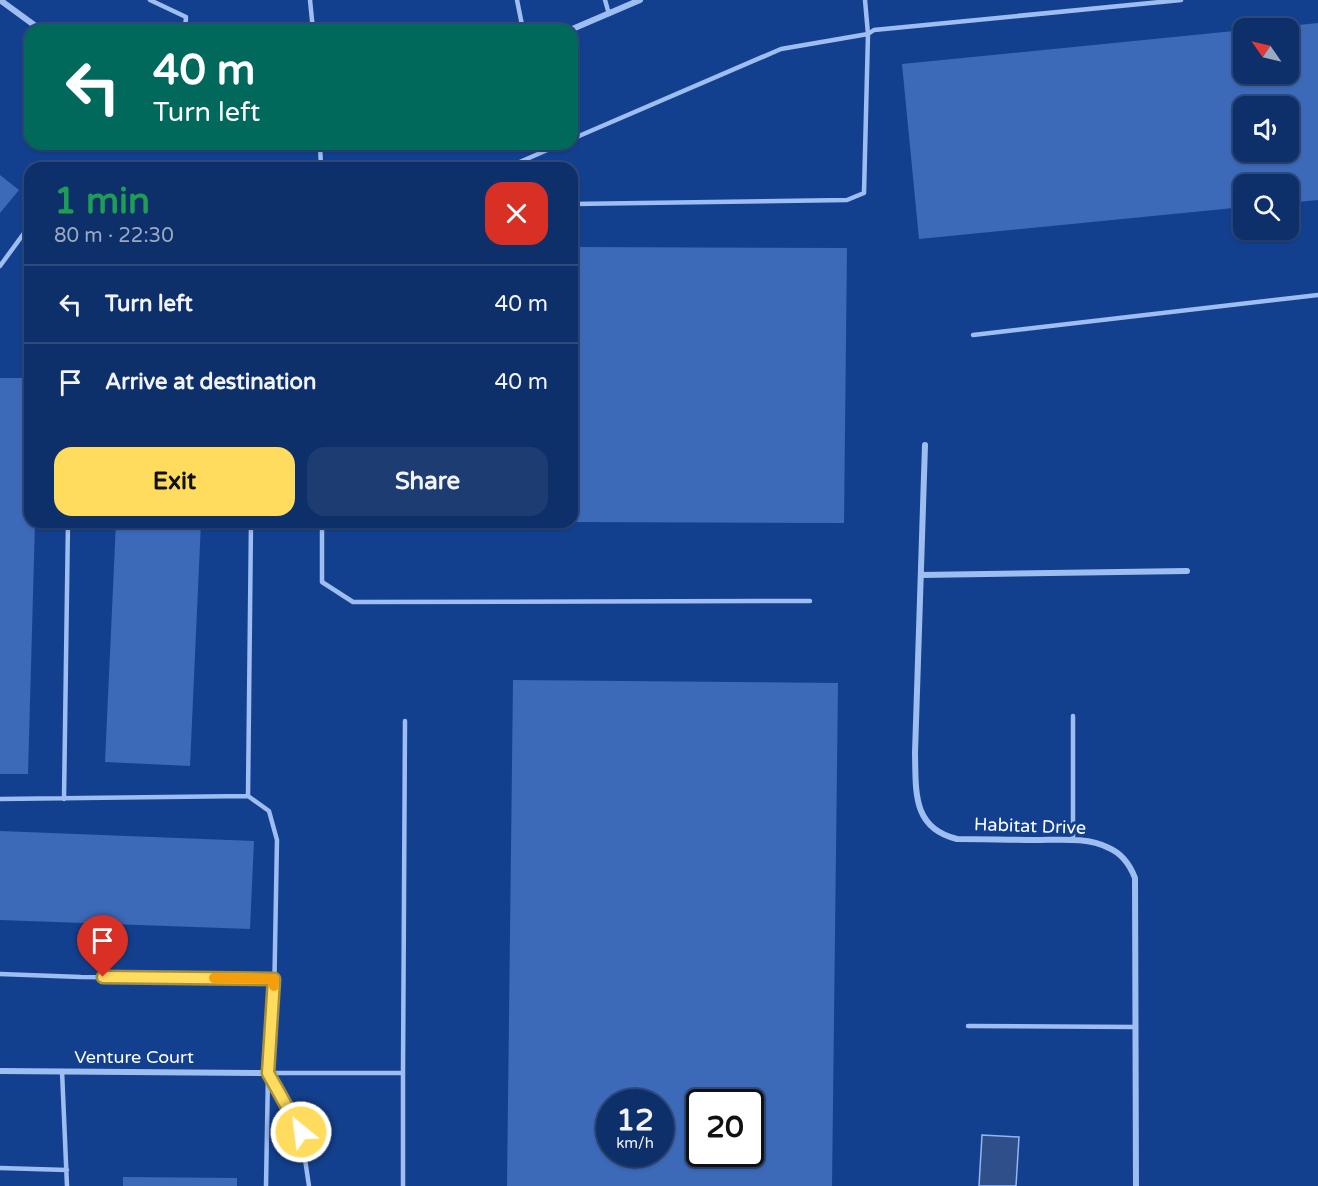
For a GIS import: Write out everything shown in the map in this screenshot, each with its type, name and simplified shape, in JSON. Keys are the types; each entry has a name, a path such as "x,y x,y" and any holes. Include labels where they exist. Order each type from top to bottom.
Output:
{"street":[{"path":"0,0 33,24"},
{"path":"578,27 640,0"},
{"name":"Habitat Drive","path":"925,445 915,753 916,786 922,813 927,823 945,836 957,839 1073,840 1098,844 1112,849 1130,866 1136,878 1136,1186"},
{"path":"921,575 1187,571"},
{"name":"Venture Court","path":"0,1071 268,1073"}],"lane":[{"path":"150,0 186,17 185,24"},
{"path":"310,0 312,24"},
{"path":"517,0 522,24"},
{"path":"605,0 609,14"},
{"path":"578,204 847,200 864,193 868,34 865,0"},
{"path":"578,137 781,49 868,34 874,30 1181,0"},
{"path":"520,162 547,150"},
{"path":"0,266 24,233"},
{"path":"973,335 1318,295"},
{"path":"64,799 68,528"},
{"path":"248,796 251,528"},
{"path":"322,528 322,582 354,602 810,601"},
{"path":"1073,716 1073,840"},
{"path":"403,1186 405,721"},
{"path":"0,799 248,796 269,811 277,840 266,1186"},
{"path":"0,975 274,979"},
{"path":"968,1026 1136,1027"},
{"path":"62,1071 68,1186"},
{"path":"268,1073 403,1073"},
{"path":"268,1073 301,1132 309,1186"},
{"path":"0,1168 67,1170"}],"water":[{"path":"982,1135 1019,1137 1016,1186 979,1186"}],"building":[{"path":"1318,23 1318,200 1299,202 1299,174 1233,174 1233,208 919,239 902,64 1233,31 1233,84 1299,84 1299,25"},
{"path":"0,175 19,190 0,213"},
{"path":"578,247 847,248 844,523 578,522"},
{"path":"0,378 24,378 24,528 35,528 28,774 0,774"},
{"path":"116,528 201,528 190,766 105,762"},
{"path":"513,680 838,683 832,1186 507,1186"},
{"path":"0,831 254,841 250,929 0,920"},
{"path":"123,1177 237,1178 237,1186 123,1186"}],"slow traffic":[{"path":"214,978 274,979 274,986"}],"route":[{"path":"103,977 274,979 268,1073 301,1132"}]}
